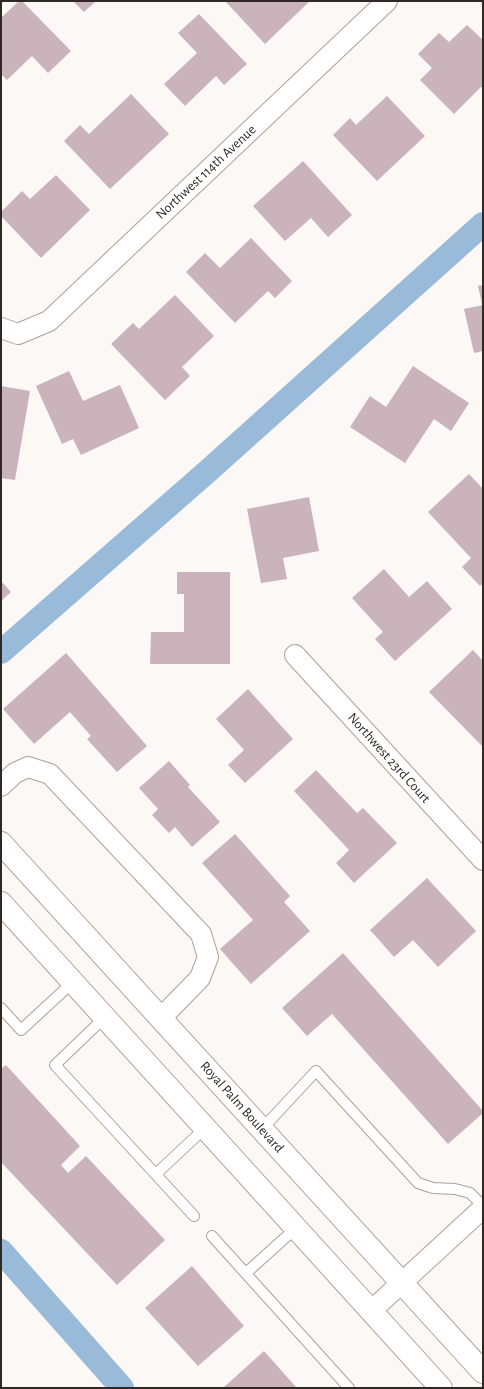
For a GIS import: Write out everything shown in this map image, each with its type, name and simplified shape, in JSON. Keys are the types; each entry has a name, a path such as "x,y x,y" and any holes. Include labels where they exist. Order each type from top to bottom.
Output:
{"main road":[{"name":"Royal Palm Boulevard","path":"1,843 483,1372"},
{"path":"1,903 441,1388"}],"street":[{"name":"Northwest 114th Avenue","path":"10,331 49,321 387,1"},
{"name":"Northwest 23rd Court","path":"295,655 483,860"},
{"path":"1,786 15,773 28,767 50,774 201,934 208,957 200,978 161,1018"},
{"path":"371,1311 483,1207"}],"lane":[{"path":"1,1008 20,1030 73,982"},
{"path":"105,1017 55,1065 194,1216"},
{"path":"262,1129 316,1071 418,1183 433,1188 470,1193 483,1207"},
{"path":"156,1174 205,1128"},
{"path":"246,1274 296,1228"},
{"path":"212,1236 349,1388"}],"building":[{"path":"19,1 22,1 71,51 48,73 32,56 7,80 1,74 1,18"},
{"path":"73,1 96,1 84,12"},
{"path":"225,1 310,1 265,44"},
{"path":"199,14 247,64 224,85 216,76 185,106 164,84 197,53 178,33"},
{"path":"467,25 483,40 483,89 481,87 454,114 420,80 432,68 418,54 439,33 449,42"},
{"path":"131,94 169,134 110,189 64,141 80,125 89,134"},
{"path":"387,96 425,136 377,181 333,135 350,118 356,125"},
{"path":"303,161 352,215 328,237 311,218 285,241 253,206"},
{"path":"56,175 90,210 41,258 1,216 1,212 22,191 30,199"},
{"path":"251,238 292,281 275,298 268,291 235,323 186,272 205,253 220,268"},
{"path":"483,285 483,304 482,304 478,286"},
{"path":"175,295 214,336 182,367 190,376 165,400 111,344 133,323 139,329"},
{"path":"483,305 483,351 474,353 464,309"},
{"path":"413,366 469,403 451,431 434,419 405,463 350,427 370,396 386,407"},
{"path":"69,371 83,401 120,385 139,428 81,455 73,439 62,444 36,386"},
{"path":"1,386 30,391 15,480 1,478"},
{"path":"469,474 483,489 483,583 480,586 462,567 471,558 428,512"},
{"path":"309,497 319,551 283,558 287,579 261,583 247,509"},
{"path":"384,569 409,597 427,581 452,609 395,661 375,639 383,632 352,598"},
{"path":"177,572 230,572 230,664 150,664 151,632 184,632 184,594 177,594"},
{"path":"1,581 11,592 1,601"},
{"path":"473,650 483,661 483,747 429,692"},
{"path":"66,653 147,746 117,772 87,739 91,736 70,712 34,744 3,709"},
{"path":"248,689 293,739 245,783 228,765 244,750 216,719"},
{"path":"169,761 190,785 188,787 220,822 192,847 175,827 169,833 152,815 158,809 139,788"},
{"path":"316,770 357,813 363,808 397,843 354,883 336,863 349,850 294,791"},
{"path":"235,834 290,896 284,902 310,931 251,984 220,949 253,920 202,863"},
{"path":"427,878 476,931 438,967 413,940 394,957 370,930"},
{"path":"343,953 483,1111 483,1113 448,1144 332,1014 307,1036 282,1008"},
{"path":"6,1065 80,1146 61,1165 68,1173 86,1156 165,1240 117,1285 1,1162 1,1069"},
{"path":"192,1266 244,1326 198,1366 145,1308"},
{"path":"264,1351 297,1388 223,1388"}],"waterway":[{"path":"1,652 208,471 483,224"},
{"path":"1,1251 122,1388"}]}
